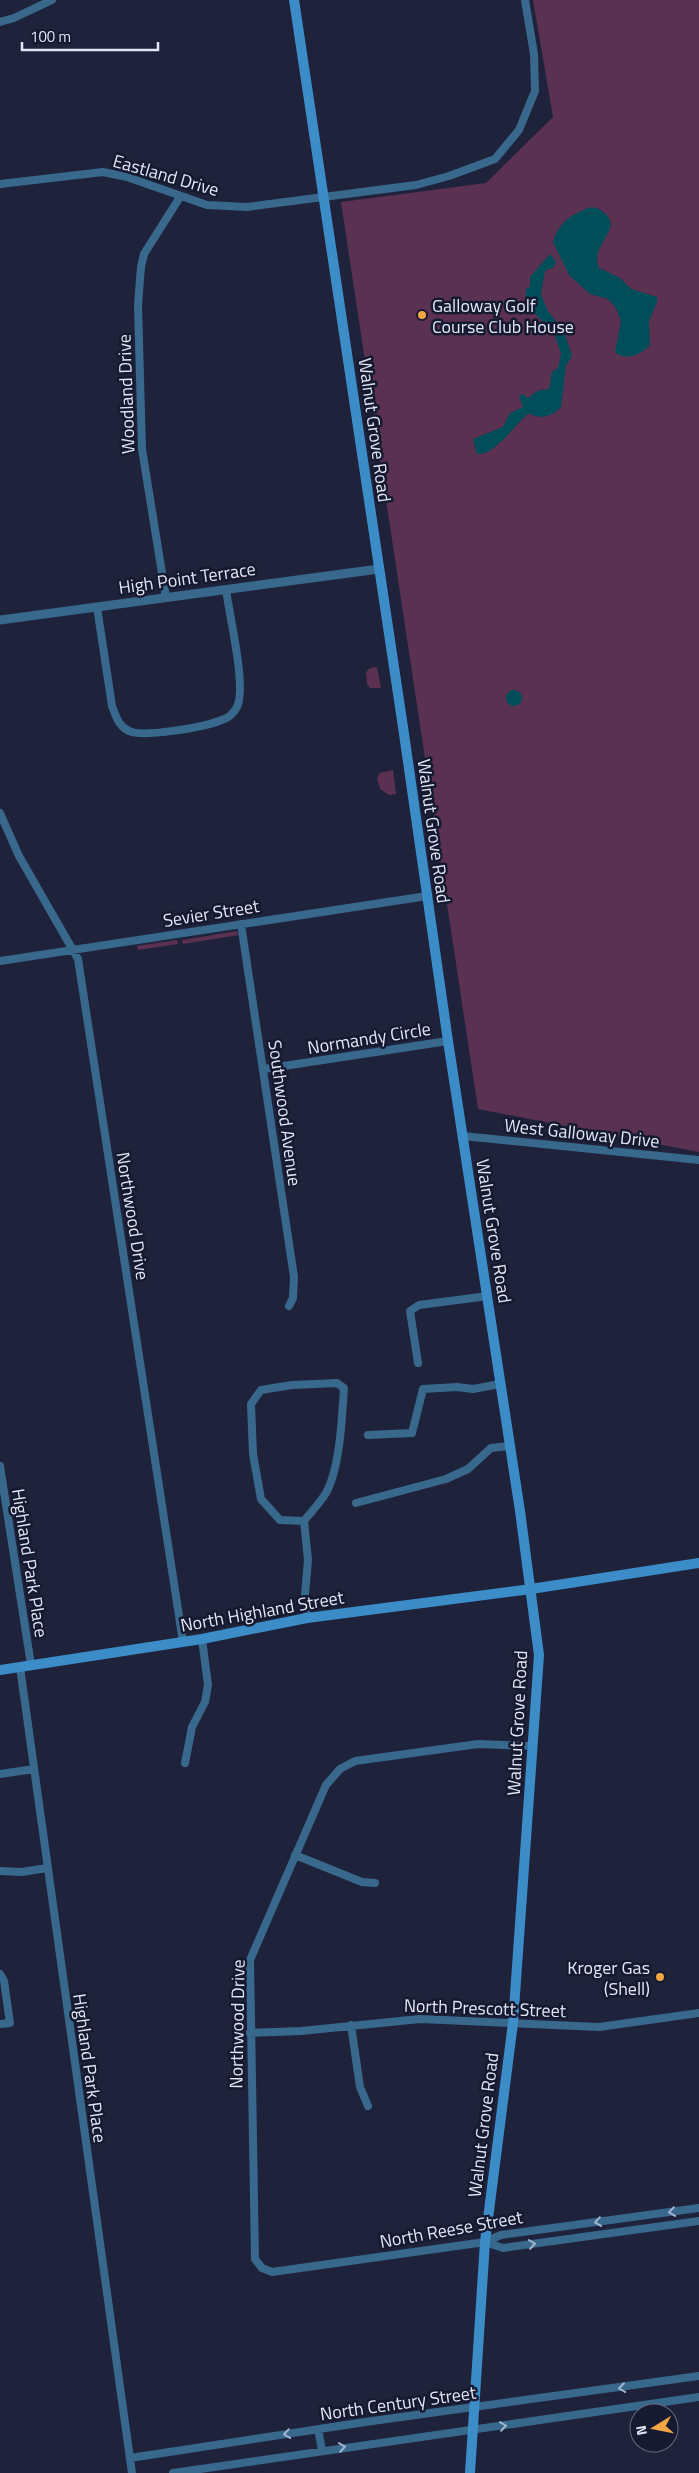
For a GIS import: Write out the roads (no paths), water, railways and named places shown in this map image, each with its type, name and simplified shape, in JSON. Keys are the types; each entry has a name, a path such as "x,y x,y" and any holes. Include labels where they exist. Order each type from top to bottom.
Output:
{"main road":[{"name":"Walnut Grove Road","path":"294,0 448,1041 488,1296 539,1654 513,2023 485,2242 470,2473"},
{"name":"North Highland Street","path":"0,1670 202,1639 307,1618 531,1589 699,1563"}],"street":[{"path":"0,22 14,18 52,0"},
{"name":"Eastland Drive","path":"0,184 103,172 126,177 207,205 233,208 416,185 495,160 519,130 535,91 534,54 525,0"},
{"name":"Woodland Drive","path":"166,598 142,449 138,290 144,254 180,197"},
{"name":"High Point Terrace","path":"0,619 379,569"},
{"path":"97,607 112,706 122,727 135,734 146,734 215,723 232,714 237,708 240,691 226,590"},
{"name":"Northwood Drive","path":"0,813 19,856 74,949 78,960 183,1642"},
{"name":"Sevier Street","path":"0,961 427,896"},
{"name":"Southwood Avenue","path":"242,924 294,1277 293,1298 289,1306"},
{"name":"Normandy Circle","path":"264,1069 448,1041"},
{"name":"West Galloway Drive","path":"463,1136 699,1161"},
{"path":"418,1363 410,1311 419,1305 488,1296"},
{"path":"304,1521 280,1520 262,1499 254,1454 251,1404 261,1390 292,1385 337,1383 344,1388 339,1442 332,1473 326,1493 304,1521 308,1560 305,1594 307,1618"},
{"path":"368,1435 412,1433 423,1389 457,1387 473,1389 500,1384"},
{"path":"356,1503 446,1479 468,1469 491,1448 509,1446"},
{"name":"Highland Park Place","path":"0,1466 25,1666 34,1769 132,2473"},
{"path":"185,1763 192,1727 205,1702 208,1685 202,1639"},
{"name":"Northwood Drive","path":"262,2268 255,2259 250,1960 326,1785 340,1769 354,1761 478,1744 533,1746"},
{"path":"0,1774 34,1769"},
{"path":"295,1855 362,1882 375,1883"},
{"path":"0,1871 22,1872 47,1868"},
{"path":"0,1974 4,1981 10,2023 0,2024"},
{"name":"North Prescott Street","path":"250,2032 302,2031 420,2019 599,2027 699,2013"},
{"path":"351,2025 360,2087 368,2106"},
{"name":"North Reese Street","path":"262,2268 272,2272 485,2242 500,2235 699,2208"},
{"path":"646,2216 648,2228"},
{"path":"485,2242 503,2248 699,2221"},
{"name":"North Century Street","path":"130,2458 318,2429 699,2376"},
{"name":"North Century Street","path":"172,2473 699,2397"},
{"path":"318,2429 322,2450"}],"place":[{"name":"Galloway Golf Course Club House","path":"422,315"},
{"name":"Kroger Gas (Shell)","path":"660,1977"}]}
